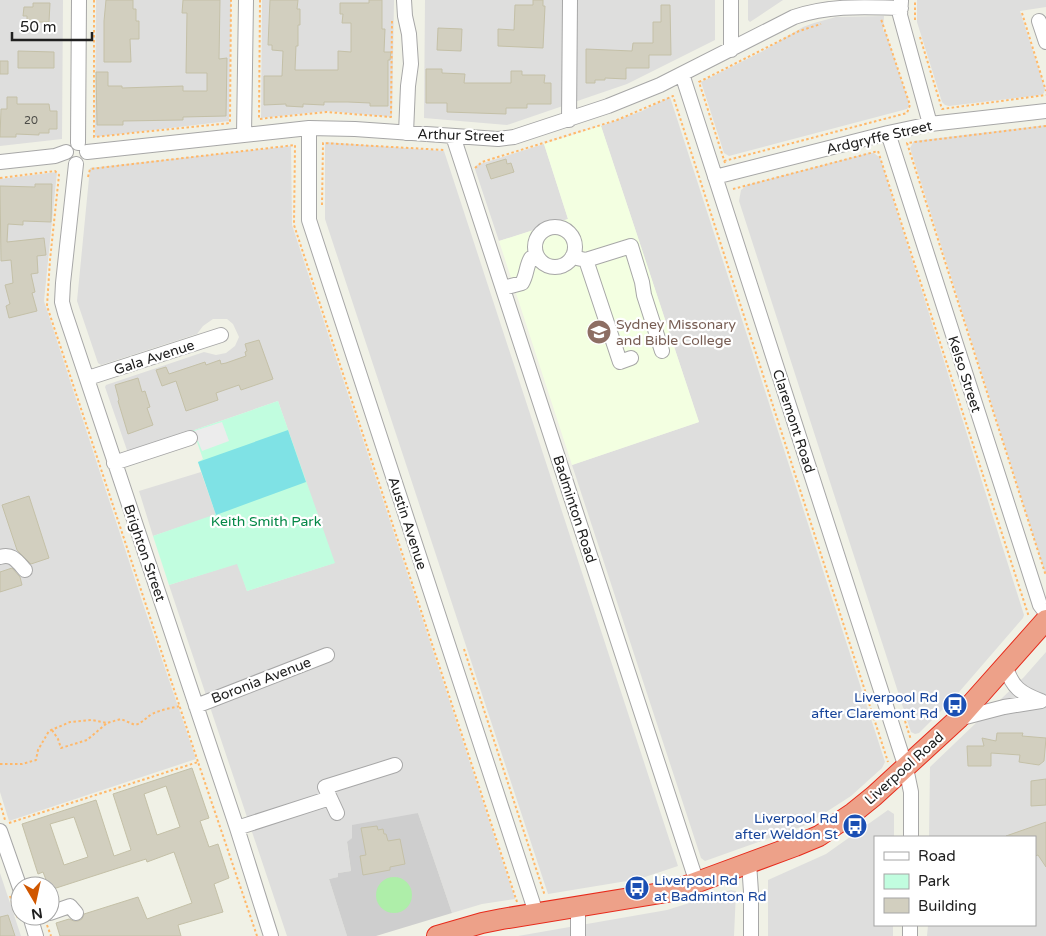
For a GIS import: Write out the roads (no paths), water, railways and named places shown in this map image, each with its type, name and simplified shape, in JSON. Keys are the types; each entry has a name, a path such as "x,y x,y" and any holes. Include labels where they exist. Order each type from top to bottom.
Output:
{"highway":[{"name":"Liverpool Road","path":"437,936 541,906 578,907 657,895 697,883 819,836 853,813 896,767 958,719 1005,666 1037,618"}],"street":[{"path":"79,0 84,161 76,164 68,159 66,152 69,146 83,148"},
{"path":"244,135 246,0"},
{"path":"404,0 411,56 406,132"},
{"path":"569,120 570,0"},
{"path":"731,0 731,50"},
{"path":"901,4 900,15 930,124"},
{"name":"Arthur Street","path":"83,148 309,128 355,129 498,139 514,137 608,106 682,74 794,17 809,12 834,8 901,4"},
{"path":"1039,21 1046,42"},
{"name":"Claremont Road","path":"682,74 896,767 911,790 911,836"},
{"name":"Ardgryffe Street","path":"715,177 930,124 1046,111"},
{"name":"Austin Avenue","path":"309,128 309,220 541,906"},
{"name":"Kelso Street","path":"888,133 1040,605 1046,613"},
{"name":"Badminton Road","path":"453,136 697,883"},
{"path":"0,162 54,156 66,152"},
{"name":"Brighton Street","path":"76,164 62,302 272,936"},
{"path":"631,358 620,362 579,258 572,237 559,228 552,228 541,233 537,239 535,250 542,262 555,267 579,258 632,246 644,295 662,351"},
{"path":"503,288 522,283 525,278 526,265 531,258 538,256"},
{"name":"Gala Avenue","path":"88,378 221,335"},
{"path":"114,463 190,438"},
{"path":"0,557 12,556 25,570"},
{"name":"Boronia Avenue","path":"196,706 327,655"},
{"path":"1005,666 1009,678 1017,689 1028,696 1044,702"},
{"path":"958,719 1004,708 1044,702"},
{"path":"337,813 325,787 395,765"},
{"path":"237,828 330,798"},
{"path":"3,827 12,876"},
{"path":"748,863 751,892 751,936"},
{"path":"60,910 70,906 76,913"},
{"path":"578,907 578,936"}],"place":[{"name":"Sydney Missonary and Bible College","path":"599,332"},
{"name":"Liverpool Rd after Claremont Rd","path":"955,705"},
{"name":"Liverpool Rd after Weldon St","path":"855,826"},
{"name":"Liverpool Rd at Badminton Rd","path":"637,888"}],"park label":[{"name":"Keith Smith Park","path":"266,521"}]}
